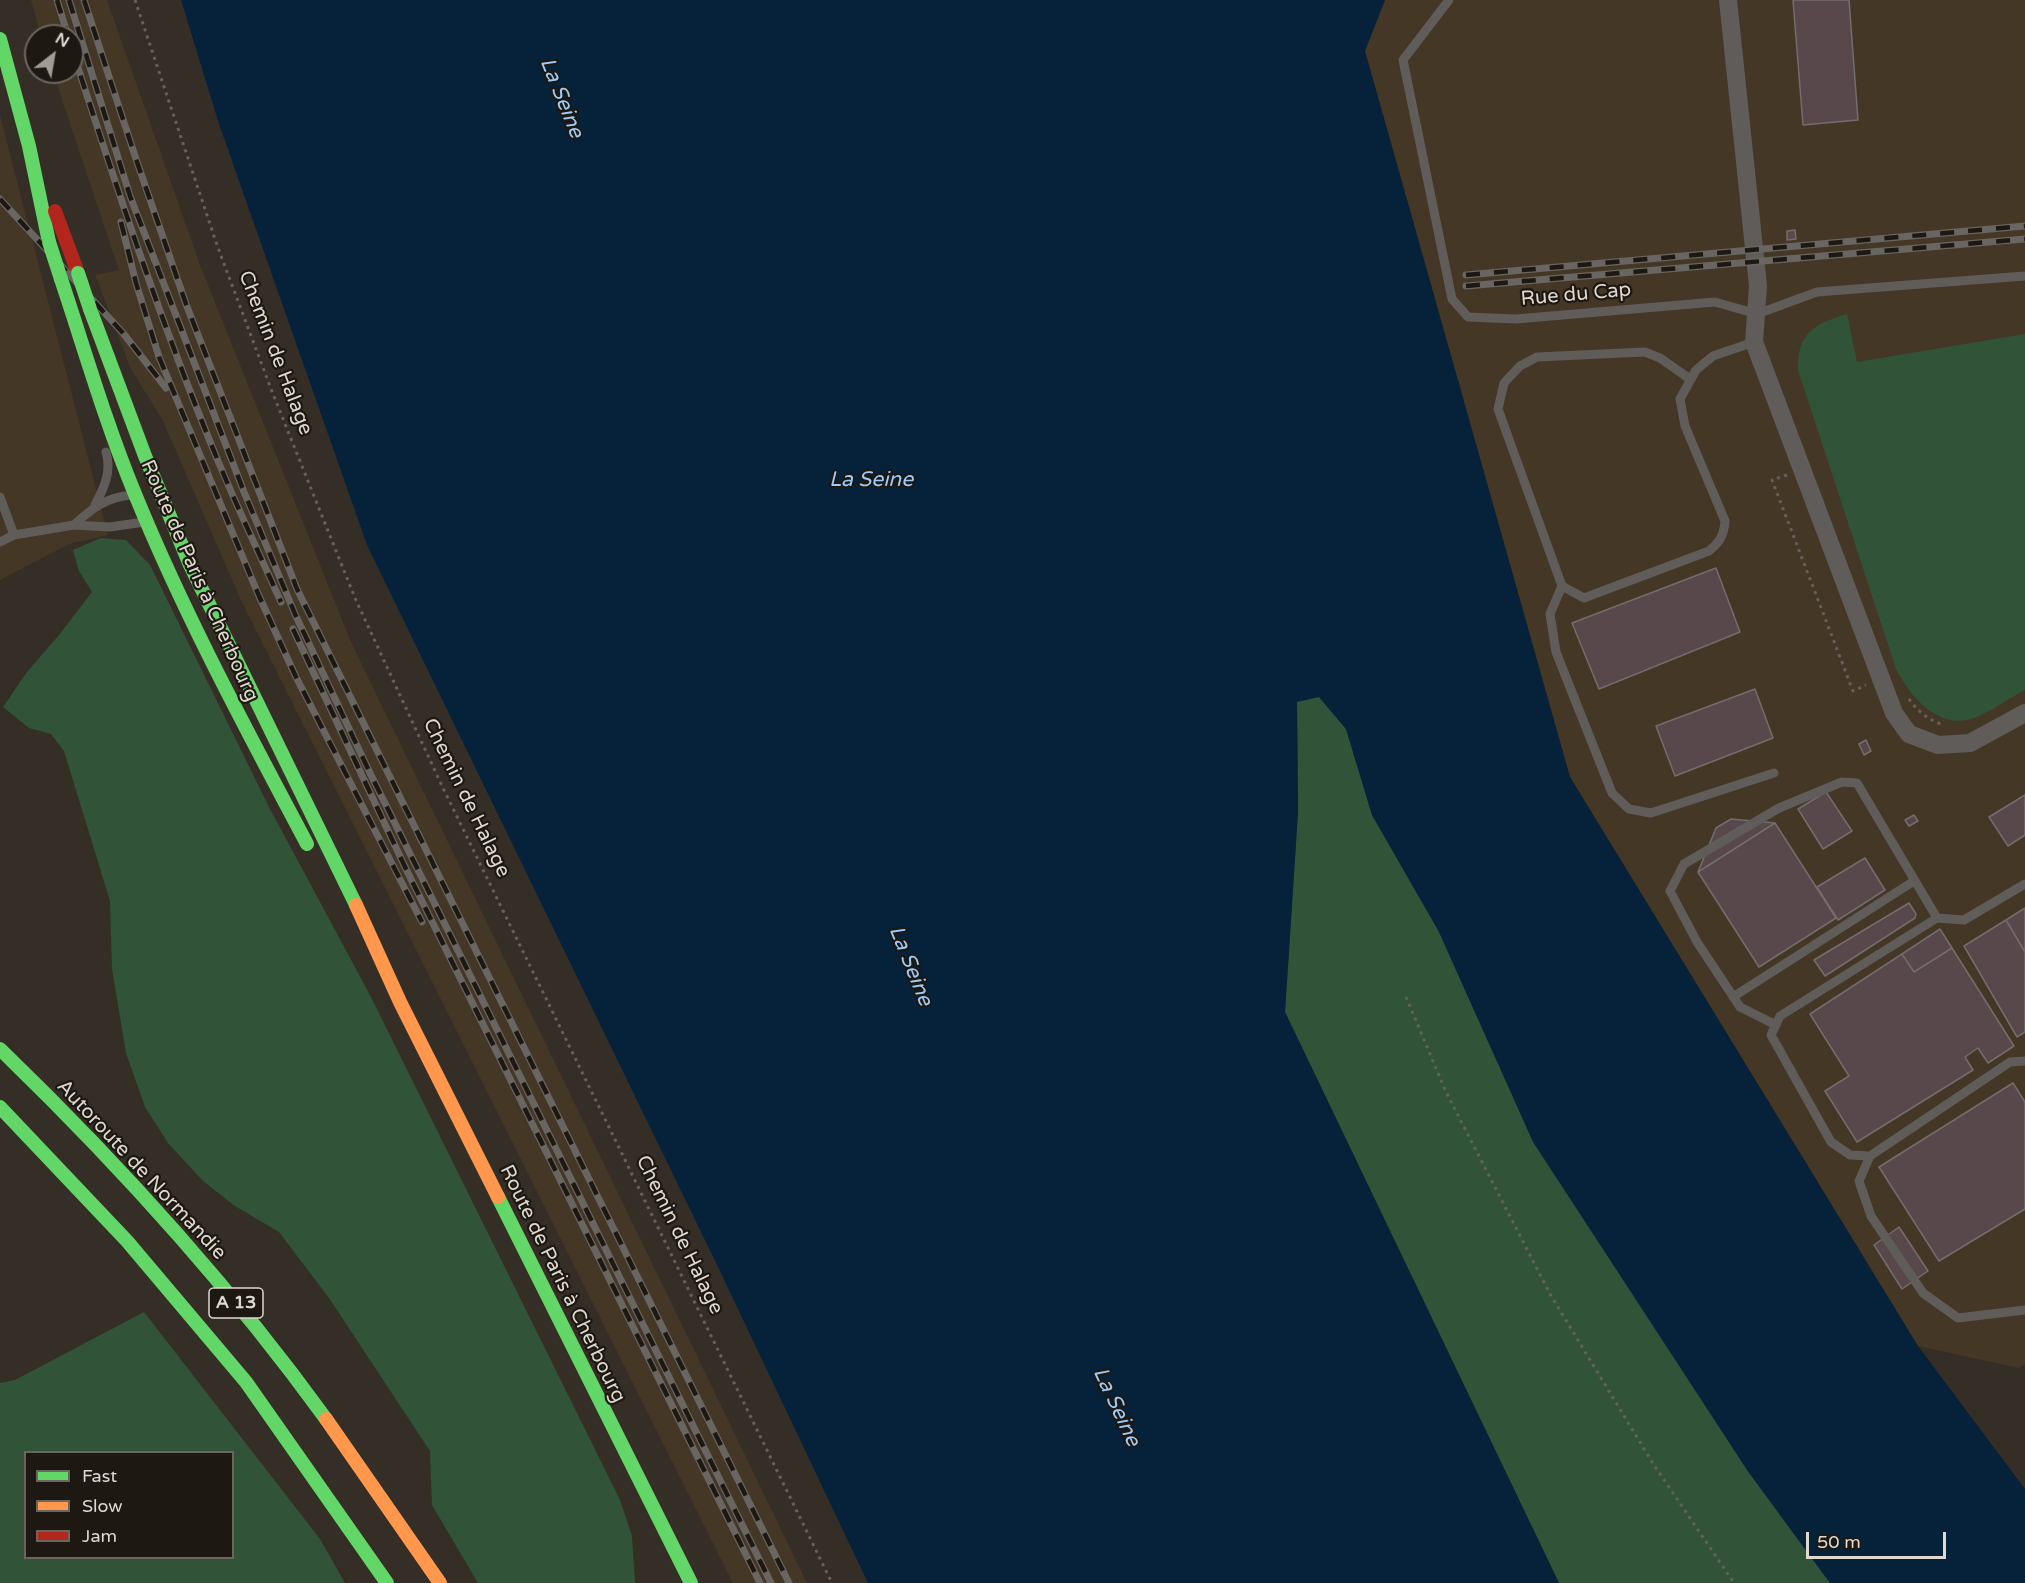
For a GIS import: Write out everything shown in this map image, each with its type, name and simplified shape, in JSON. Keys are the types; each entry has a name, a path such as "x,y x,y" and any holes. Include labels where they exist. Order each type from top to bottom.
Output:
{"main road":[{"name":"Route de Paris à Cherbourg","path":"0,39 29,146 49,242 104,411 150,504 206,601 367,925 400,1002 691,1583"},
{"name":"Route de Paris à Cherbourg","path":"29,146 78,273 121,396 150,504 227,695 315,859"},
{"name":"Route de Paris à Cherbourg","path":"327,879 400,1002"},
{"name":"Autoroute de Normandie","path":"0,1049 164,1219 269,1342 440,1583"},
{"name":"A 13","path":"0,1107 127,1240 246,1382 387,1583"}],"street":[{"path":"1728,0 1758,286 1754,342 1894,713 1910,734 1938,745 1970,743 2025,713"}],"lane":[{"name":"Rue du Cap","path":"1449,0 1403,60 1452,298 1460,310 1468,317 1516,319 1715,302 1757,314"},
{"path":"1757,314 1818,292 2025,276"},
{"path":"63,285 109,463 106,482 95,506"},
{"path":"1690,379 1660,358 1645,352 1537,357 1520,366 1504,383 1498,410 1562,586 1584,598 1709,551 1718,544 1724,533 1725,520 1685,426 1680,399 1696,370 1713,356 1754,342"},
{"path":"74,525 95,506 117,496 150,504"},
{"path":"0,497 14,535"},
{"path":"0,542 14,535 74,525 110,527 150,504"},
{"path":"1562,586 1550,614 1556,652 1612,793 1629,809 1651,813 1774,773"},
{"path":"1776,1025 1740,1007 1697,942 1670,891 1684,864 1779,808 1842,782 1857,783 1937,918"},
{"path":"1733,996 1914,881"},
{"path":"1870,1156 1850,1155 1831,1142 1771,1035 1780,1016 1937,918 1964,920 2025,884"},
{"path":"2025,1061 2010,1062 1870,1156 1859,1181 1871,1216 1923,1293 1958,1318 2025,1310"}],"path":[{"name":"Chemin de Halage","path":"135,0 217,245 356,598 442,786 832,1583"},
{"path":"1406,997 1446,1092 1550,1294 1652,1462 1734,1583"}],"shaded area":[{"path":"31,0 107,0 200,265 351,642 807,1583 733,1583 240,598 163,421 131,369 95,275 119,270 57,84 84,84 84,24 38,24"},
{"path":"1385,0 2025,0 2025,1364 2019,1368 1918,1346 1570,777 1365,51"},
{"path":"0,115 108,535 69,544 0,580"}],"green space":[{"path":"1847,314 1857,362 2025,334 2025,690 1967,720 1955,721 1933,713 1915,698 1896,669 1798,370 1801,347 1810,332 1825,322"},
{"path":"101,538 126,540 150,565 270,809 371,997 620,1500 632,1536 635,1583 478,1583 432,1505 430,1451 329,1298 279,1232 235,1206 203,1181 168,1143 145,1107 126,1053 112,969 110,901 64,751 51,734 29,728 3,707 27,672 92,592 79,571 73,550"},
{"path":"1319,697 1346,729 1372,815 1747,1470 1830,1583 1559,1583 1285,1012 1298,812 1297,701"},
{"path":"144,1312 320,1539 345,1583 0,1583 0,1383 15,1380"}],"water":[{"name":"La Seine","path":"181,0 1385,0 1365,51 1570,777 1918,1346 2025,1489 2025,1583 1830,1583 1747,1470 1533,1142 1438,930 1372,815 1346,729 1319,697 1297,702 1298,812 1285,1012 1559,1583 868,1583 719,1269 367,545 219,124"}],"building":[{"path":"1793,0 1849,0 1858,120 1803,125"},
{"path":"1795,230 1796,239 1787,240 1787,231"},
{"path":"1716,568 1740,632 1599,689 1572,623"},
{"path":"1755,689 1773,738 1675,776 1656,726"},
{"path":"1866,740 1871,751 1864,755 1859,744"},
{"path":"1826,792 1852,831 1823,849 1798,809"},
{"path":"2025,795 2025,835 2008,846 1989,817"},
{"path":"1914,815 1918,821 1909,826 1905,820"},
{"path":"1731,819 1775,823 1698,872 1716,828"},
{"path":"1775,823 1836,918 1759,967 1698,872"},
{"path":"1865,858 1885,890 1838,920 1817,887"},
{"path":"1909,903 1916,914 1915,918 1825,976 1814,960"},
{"path":"2025,908 2025,952 2006,920"},
{"path":"2006,920 2025,952 2025,1032 2017,1037 1964,946"},
{"path":"1940,929 1952,948 1914,972 1902,954"},
{"path":"1952,948 2014,1046 1988,1063 1978,1048 1965,1057 1973,1070 1857,1142 1825,1091 1849,1076 1810,1014 1902,954 1914,972"},
{"path":"2013,1083 2025,1102 2025,1209 1939,1261 1879,1167"},
{"path":"1899,1227 1928,1271 1902,1289 1874,1245"}],"railway":[{"path":"57,0 64,24"},
{"path":"69,0 130,196 244,492 295,614 370,773 771,1583"},
{"path":"84,0 186,304 297,589 789,1583"},
{"path":"83,84 176,356 224,474 281,602"},
{"path":"0,199 123,333 166,388"},
{"path":"121,222 136,283 159,357 259,596 296,677 422,922"},
{"path":"1466,275 2025,226"},
{"path":"1466,286 2025,239"},
{"path":"293,629 406,869 760,1583"}],"traffic: fast":[{"path":"0,39 29,146 49,242"},
{"path":"49,242 61,279"},
{"path":"78,273 90,309"},
{"path":"61,279 115,441 154,539 216,671 307,844"},
{"path":"90,309 145,456 190,565 356,905"},
{"path":"0,1049 88,1136 212,1273 326,1419"},
{"path":"0,1107 127,1241 246,1382 387,1583"},
{"path":"498,1197 691,1583"}],"traffic: slow":[{"path":"356,905 400,1002 498,1197"},
{"path":"326,1419 440,1583"}],"traffic: jam":[{"path":"55,211 78,273"}]}
